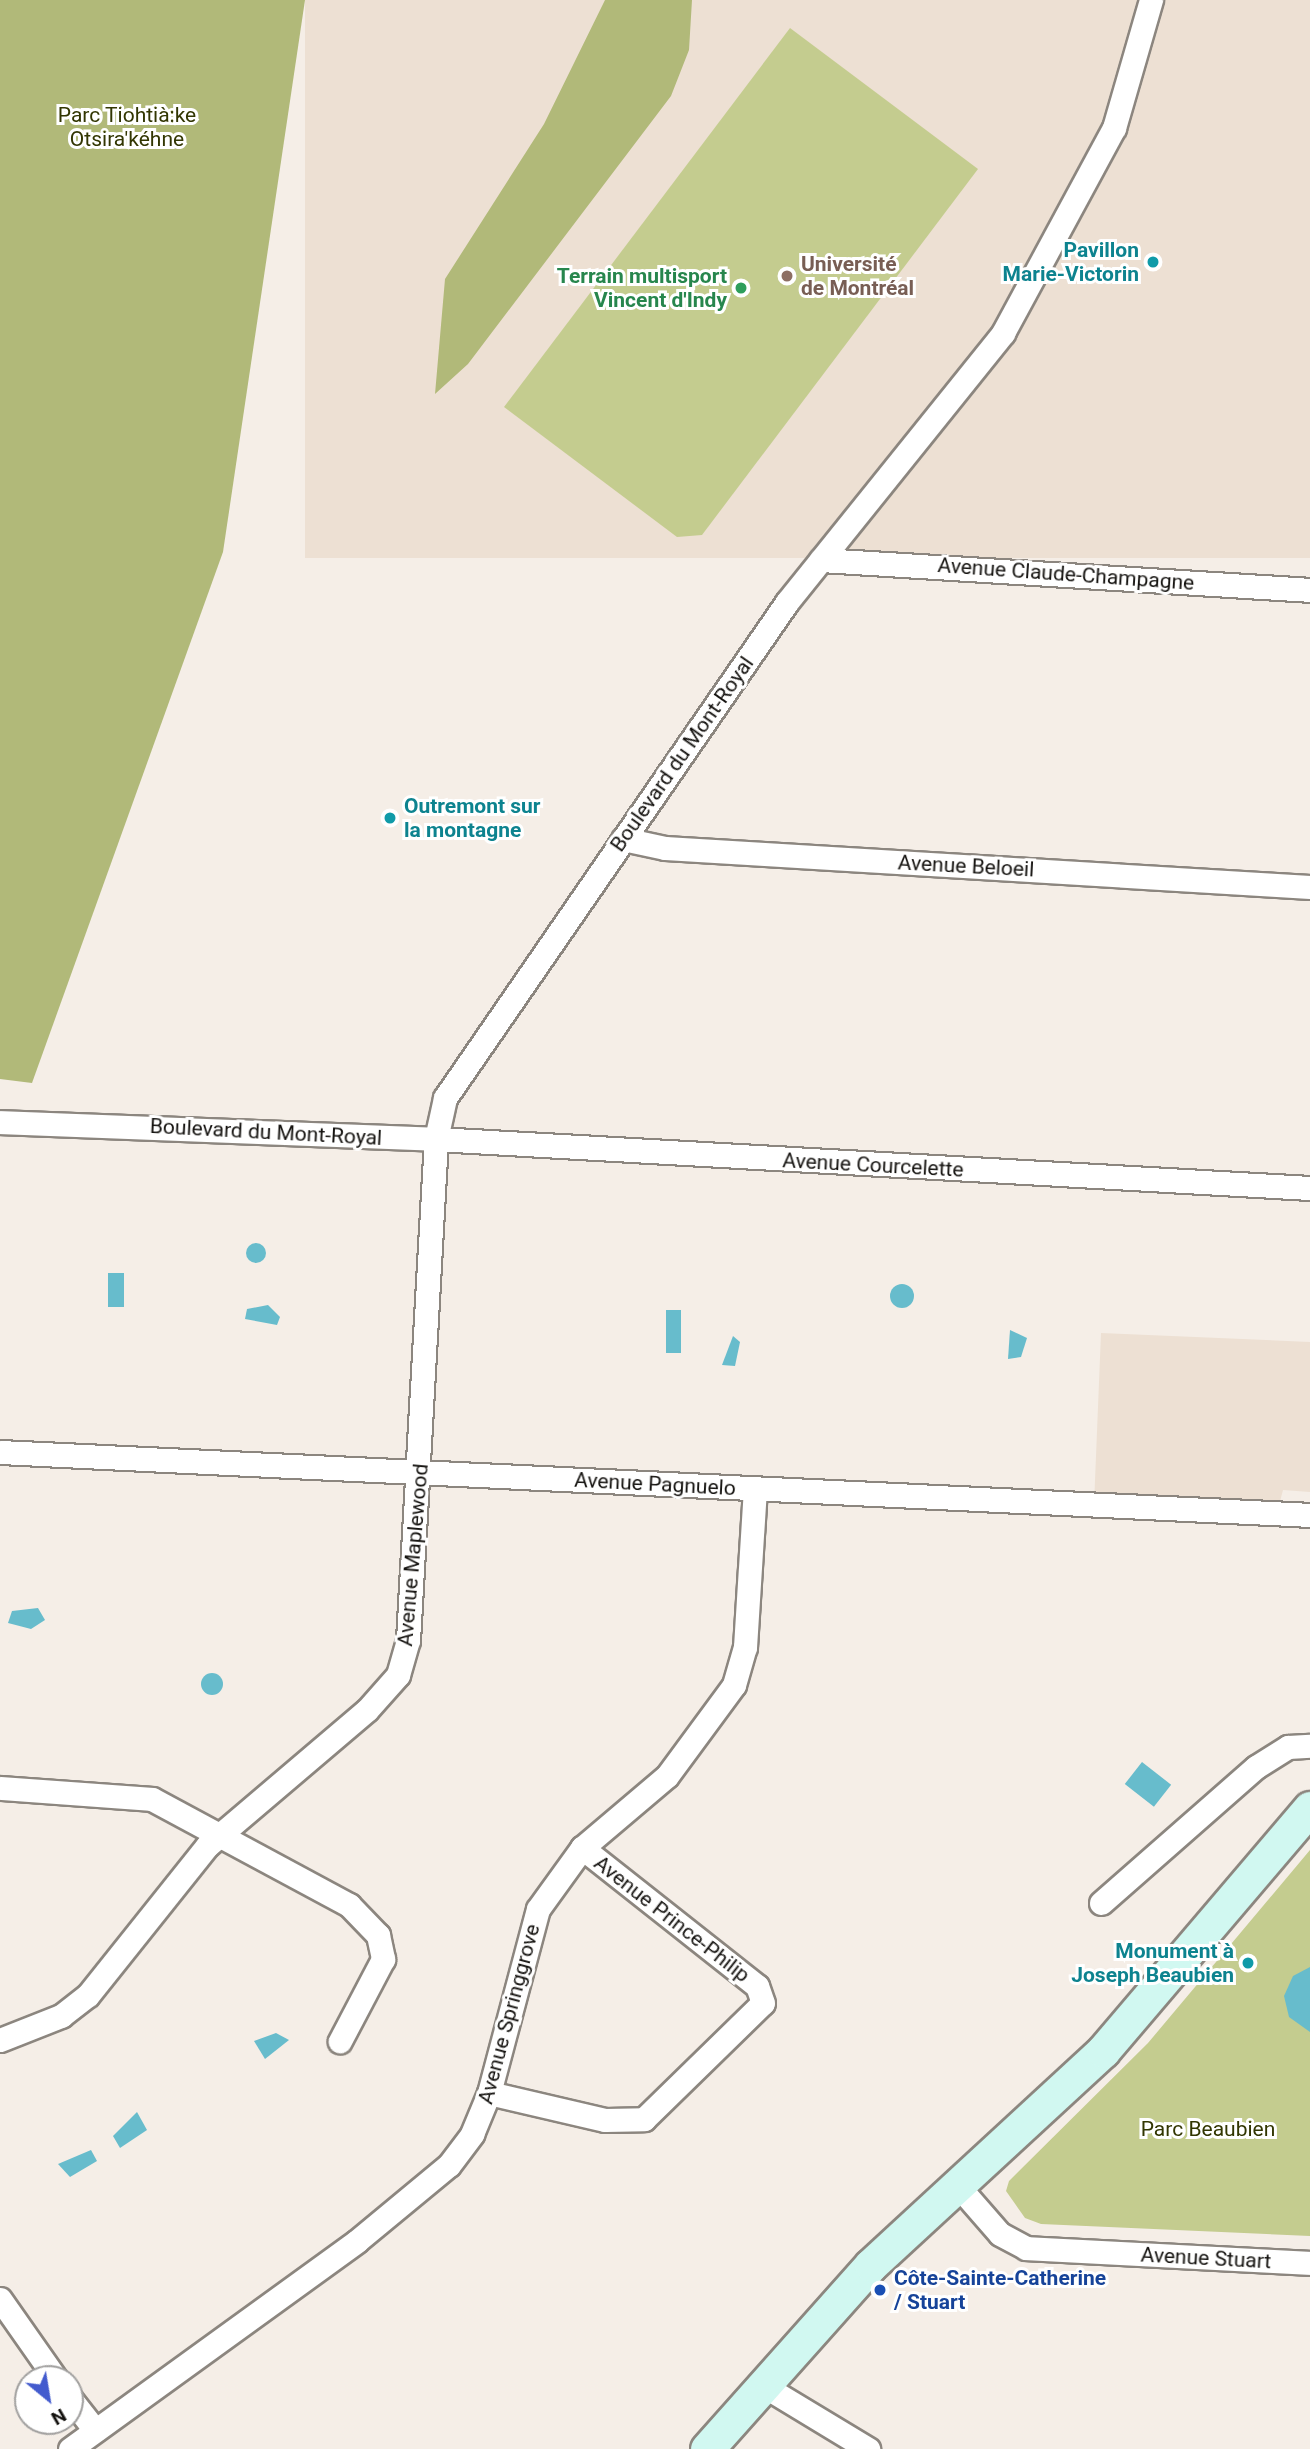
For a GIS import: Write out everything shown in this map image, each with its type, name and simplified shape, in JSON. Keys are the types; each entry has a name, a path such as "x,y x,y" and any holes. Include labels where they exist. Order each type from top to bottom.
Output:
{"main road":[{"path":"707,2449 854,2282 959,2187 1135,2017 1310,1808"}],"street":[{"name":"Boulevard du Mont-Royal","path":"0,1122 436,1139 445,1098 623,839 821,560 1019,307 1114,128 1151,0"},
{"name":"Avenue Claude-Champagne","path":"821,560 1310,590"},
{"name":"Avenue Beloeil","path":"623,839 665,848 1310,887"},
{"name":"Avenue Courcelette","path":"436,1139 1310,1188"},
{"name":"Avenue Maplewood","path":"0,2040 61,2015 88,1994 218,1836 367,1710 398,1675 408,1640 420,1472 436,1139"},
{"name":"Avenue Pagnuelo","path":"0,1452 1310,1515"},
{"name":"Avenue Springgrove","path":"71,2449 421,2189 472,2134 489,2093 528,1934 582,1848 667,1776 734,1685 745,1647 755,1489"},
{"path":"1101,1903 1256,1767 1288,1747 1310,1746"},
{"path":"0,1788 136,1796 349,1905 377,1936 383,1959 340,2040"},
{"name":"Avenue Prince-Philip","path":"489,2093 606,2120 643,2119 763,2003 757,1986 582,1848"},
{"name":"Avenue Stuart","path":"959,2187 999,2234 1026,2248 1310,2263"},
{"path":"0,2299 47,2365"},
{"path":"764,2386 868,2449"},
{"path":"84,2416 95,2430"}],"shaded area":[{"name":"Université de Montréal","path":"305,0 1310,0 1310,558 305,558"},
{"path":"1101,1333 1310,1342 1310,1492 1283,1490 1277,1513 1094,1505"}],"green space":[{"name":"Parc Tiohtià:ke Otsira'kéhne","path":"0,0 305,0 223,552 32,1083 0,1079"},
{"path":"605,0 692,0 689,50 671,96 468,364 435,394 445,279 544,124"},
{"name":"Terrain multisport Vincent d'Indy","path":"790,28 978,169 702,535 677,537 504,407"},
{"name":"Parc Beaubien","path":"1310,1850 1310,2236 1041,2224 1025,2218 1006,2191 1009,2181 1148,2043"}],"water":[{"path":"256,1243 263,1246 266,1253 263,1260 256,1263 249,1260 246,1253 249,1246"},
{"path":"108,1273 124,1273 124,1307 108,1307"},
{"path":"902,1284 911,1287 914,1296 911,1305 902,1308 893,1305 890,1296 893,1287"},
{"path":"268,1305 280,1317 277,1325 245,1319 247,1309"},
{"path":"666,1310 681,1310 681,1353 666,1353"},
{"path":"1010,1330 1027,1338 1021,1357 1008,1359"},
{"path":"733,1336 740,1342 735,1366 722,1365"},
{"path":"38,1608 45,1620 31,1629 8,1623 12,1611"},
{"path":"212,1673 220,1676 223,1684 220,1692 212,1695 204,1692 201,1684 204,1676"},
{"path":"1142,1762 1171,1785 1154,1807 1125,1784"},
{"path":"1310,1967 1310,2032 1289,2017 1284,1996 1293,1976"},
{"path":"276,2033 289,2040 265,2059 254,2041"},
{"path":"137,2112 147,2130 120,2148 113,2136"},
{"path":"91,2150 97,2161 70,2177 58,2164"}],"place":[{"name":"Pavillon Marie-Victorin","path":"1153,262"},
{"name":"Université de Montréal","path":"787,276"},
{"name":"Terrain multisport Vincent d'Indy","path":"741,288"},
{"name":"Outremont sur la montagne","path":"390,818"},
{"name":"Monument à Joseph Beaubien","path":"1248,1963"},
{"name":"Côte-Sainte-Catherine / Stuart","path":"880,2290"}]}
